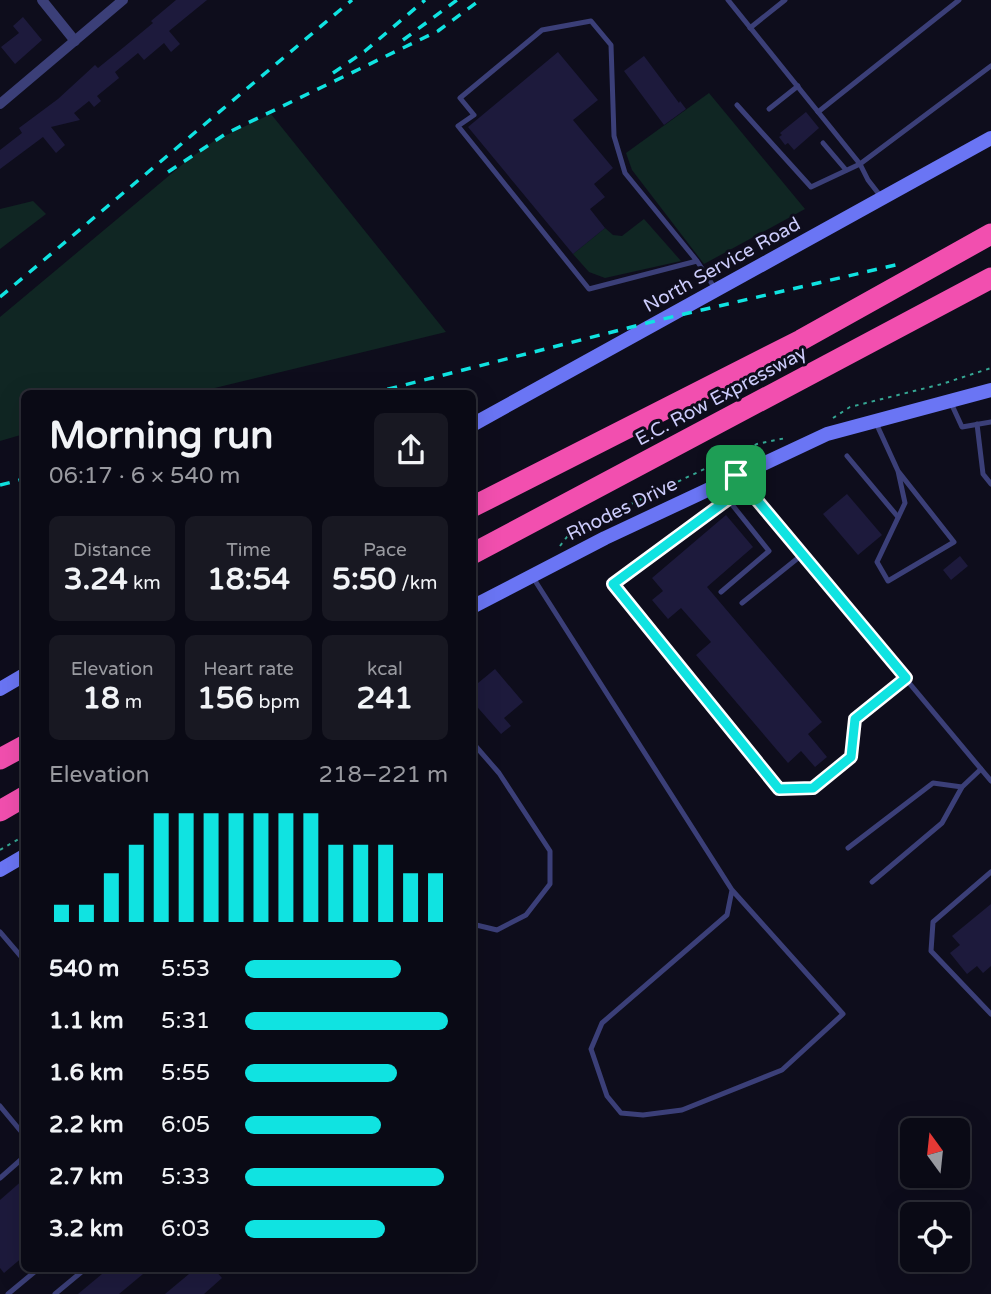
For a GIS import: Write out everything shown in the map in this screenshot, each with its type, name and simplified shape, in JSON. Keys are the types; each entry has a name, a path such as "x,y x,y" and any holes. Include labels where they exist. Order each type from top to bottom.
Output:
{"highway":[{"name":"E.C. Row Expressway","path":"476,506 802,340 991,234"},
{"name":"E.C. Row Expressway","path":"476,552 991,278"},
{"path":"0,759 21,748"},
{"path":"0,811 21,799"}],"street":[{"path":"42,0 75,41"},
{"path":"0,104 123,0"},
{"name":"North Service Road","path":"476,423 991,138"},
{"name":"Rhodes Drive","path":"476,605 736,475 827,434 991,390"},
{"path":"0,689 21,677"},
{"path":"0,870 21,858"}],"lane":[{"path":"728,0 860,164 882,198"},
{"path":"750,28 785,0"},
{"path":"818,112 958,0"},
{"path":"696,261 589,289 458,126 474,115 460,98 542,30 591,21 611,45 614,136 625,173 696,261 716,290"},
{"path":"737,105 811,187 860,164 991,66"},
{"path":"769,109 798,86"},
{"path":"823,142 846,170"},
{"path":"950,400 962,427 990,423"},
{"path":"874,421 898,471 954,542 888,581 877,562 905,503 898,471"},
{"path":"976,424 983,474 991,484"},
{"path":"847,456 898,517"},
{"path":"736,475 991,781"},
{"path":"716,485 769,551 721,592"},
{"path":"727,500 613,584 779,789 813,788 851,757 855,719 906,678"},
{"path":"742,603 803,554"},
{"path":"532,576 733,890 843,1014 782,1070 682,1110 643,1115 621,1113 607,1096 591,1049 602,1023 727,915 733,890"},
{"path":"476,747 499,773 550,851 550,884 526,915 497,930 476,925"},
{"path":"872,882 942,823 962,787 981,769"},
{"path":"848,848 933,783 962,787"},
{"path":"991,872 933,922 931,951 991,1014"},
{"path":"0,932 21,956"},
{"path":"0,1106 21,1131"},
{"path":"0,1178 21,1160"},
{"path":"12,1293 35,1272"},
{"path":"54,1294 81,1272"}],"path":[{"path":"0,850 21,838"}],"green space":[{"path":"709,93 805,209 704,264 632,170 626,153"},
{"path":"271,114 446,332 207,390 21,390 21,435 0,441 0,317 214,141"},
{"path":"33,201 46,214 0,249 0,209"},
{"path":"644,219 681,261 605,278 589,272 573,254 605,228 613,235 622,236"}],"building":[{"path":"176,0 207,0 169,31 180,44 171,52 164,43 144,60 138,53 115,72 119,78 97,96 101,101 94,107 89,101 74,113 80,120 51,127 65,145 56,153 43,137 0,169 0,150 22,133 19,128 58,99 95,65 98,68 124,47"},
{"path":"23,17 42,40 15,64 1,47 19,33 13,26"},
{"path":"558,52 598,100 573,120 613,168 594,184 605,197 590,209 605,228 573,254 468,127"},
{"path":"644,56 686,109 664,125 624,71"},
{"path":"806,112 819,128 794,150 788,143 785,145 779,137 782,135 780,133"},
{"path":"847,494 882,535 858,555 823,514"},
{"path":"726,515 753,547 707,587 822,722 808,734 827,757 815,767 801,751 788,763 696,655 711,642 681,608 668,619 652,600 663,591 652,578"},
{"path":"960,556 968,566 951,580 943,570"},
{"path":"495,669 523,702 504,718 511,726 501,734 476,706 476,685"},
{"path":"991,904 991,966 983,973 977,966 967,974 950,953 960,945 952,936"},
{"path":"21,1182 21,1259 4,1273 0,1268 0,1200"},
{"path":"104,1272 145,1272 119,1294 78,1294"},
{"path":"191,1272 217,1272 222,1278 204,1294 165,1294"}],"railway":[{"path":"0,297 352,0"},
{"path":"333,73 365,51 425,0"},
{"path":"403,40 457,0"},
{"path":"168,172 227,133 438,31 480,0"},
{"path":"385,390 663,319 904,263"},
{"path":"0,485 21,480"}],"route":[{"path":"736,475 906,678 855,719 851,757 813,788 779,789 613,584 727,500 716,485 736,475"}]}
